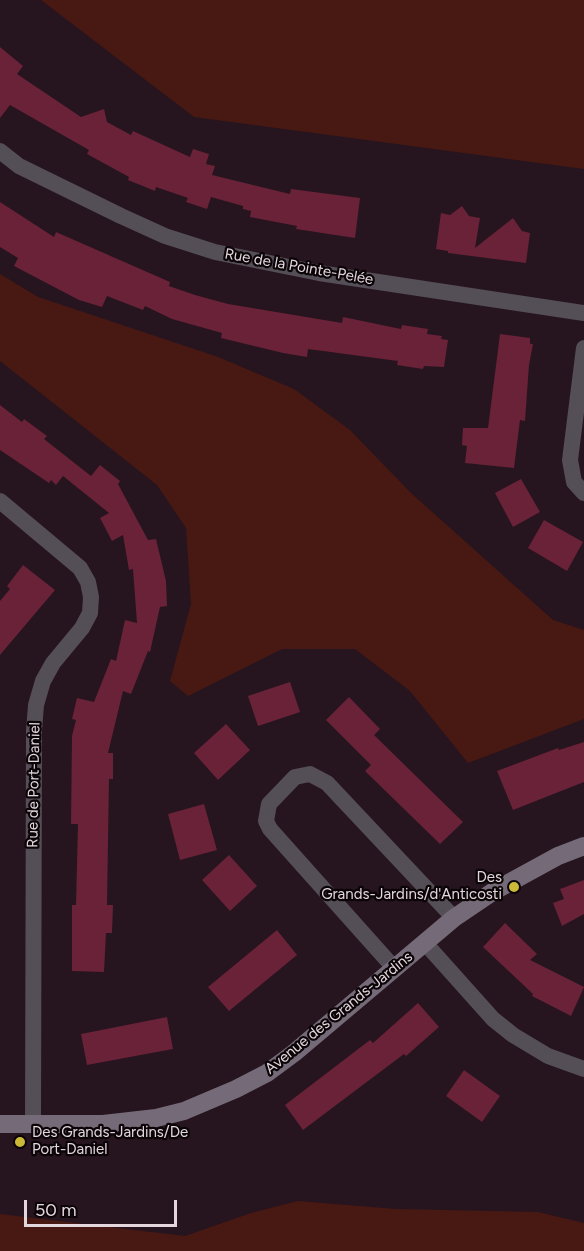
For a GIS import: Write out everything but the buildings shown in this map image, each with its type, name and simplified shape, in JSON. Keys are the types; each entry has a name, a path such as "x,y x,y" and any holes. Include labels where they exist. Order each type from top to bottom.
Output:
{"street":[{"name":"Rue de la Pointe-Pelée","path":"0,151 19,166 121,216 165,236 215,252 298,269 584,313"},
{"path":"584,348 570,460 574,482 584,493"},
{"name":"Rue de Port-Daniel","path":"0,501 80,568 88,582 91,597 90,613 86,620 53,663 43,681 36,705 33,731 33,1125"},
{"path":"394,969 270,829 266,821 269,804 295,777 310,774 327,783 454,918"},
{"name":"Avenue des Grands-Jardins","path":"0,1124 103,1124 135,1121 184,1111 206,1103 267,1072 454,918 494,891 558,856 584,846"},
{"path":"425,943 493,1018 531,1047 584,1069"}],"shaded area":[{"path":"41,0 584,0 584,169 194,117"},
{"path":"0,274 38,297 218,357 294,389 350,430 411,493 553,620 584,630 584,719 468,763 410,691 355,649 282,649 188,696 170,681 191,604 186,528 157,485 0,361"},
{"path":"298,1201 396,1209 538,1212 584,1223 584,1251 0,1251 0,1214 185,1236 251,1213"}],"place":[{"name":"Des Grands-Jardins/d'Anticosti","path":"514,887"},
{"name":"Des Grands-Jardins/De Port-Daniel","path":"20,1142"}]}
